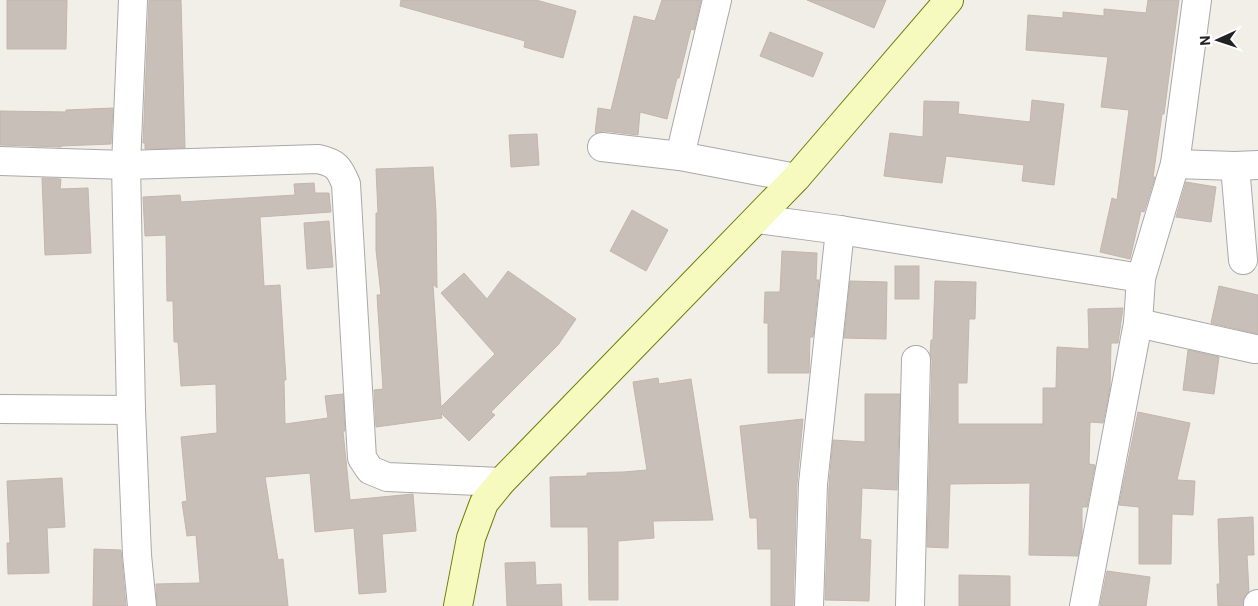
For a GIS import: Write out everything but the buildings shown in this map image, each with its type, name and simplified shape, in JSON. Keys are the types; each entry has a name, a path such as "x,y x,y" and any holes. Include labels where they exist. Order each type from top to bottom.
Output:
{"main road":[{"path":"458,606 472,538 478,520 484,503 501,482 758,219 796,178 949,0"}],"street":[{"path":"133,0 126,164 131,410 137,555 142,606"},
{"path":"680,156 717,0"},
{"path":"1084,606 1138,323 1141,278 1175,164 1198,0"},
{"path":"602,147 680,156 796,178"},
{"path":"0,161 126,164 318,159 331,162 340,170 346,184 362,458 370,470 387,477 501,482"},
{"path":"1175,164 1247,165 1243,260"},
{"path":"758,219 840,230 1141,278"},
{"path":"809,606 813,484 840,230"},
{"path":"1138,323 1255,349"},
{"path":"910,606 916,360"},
{"path":"0,409 131,410"}]}
